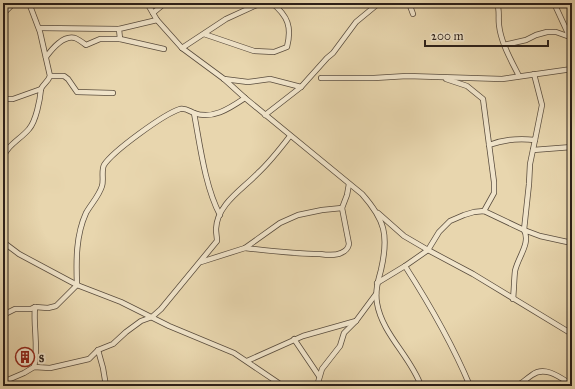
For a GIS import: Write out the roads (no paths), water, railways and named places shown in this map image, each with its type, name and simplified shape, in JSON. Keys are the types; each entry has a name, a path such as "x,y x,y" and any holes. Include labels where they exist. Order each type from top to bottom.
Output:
{"street":[{"path":"3,14 14,3"},
{"path":"3,160 4,155 32,123 41,90 43,85 49,80 50,76 39,28 29,3"},
{"path":"147,3 157,20 182,48 224,79 290,136 362,194 376,212 382,224 385,235 385,248 376,294 377,304 382,317 412,366 421,386"},
{"path":"153,12 165,3"},
{"path":"182,48 226,19 261,3"},
{"path":"204,34 254,51 274,52 287,47 290,38 286,17 272,3"},
{"path":"266,115 301,86 333,53 356,22 380,3"},
{"path":"409,3 413,14"},
{"path":"497,3 500,15 499,25 504,45 520,76"},
{"path":"554,3 571,40"},
{"path":"39,28 118,29 157,20"},
{"path":"118,29 120,39"},
{"path":"504,45 526,40 547,32 556,32 571,40"},
{"path":"46,57 54,47 69,38 76,38 86,45 100,39 120,39 164,49"},
{"path":"320,78 332,79 407,76 502,79 572,69"},
{"path":"513,299 515,272 526,240 524,230 532,150 542,105 534,74"},
{"path":"50,76 64,76 68,79 77,92 113,93"},
{"path":"440,78 467,86 483,100 494,182 494,193 484,211"},
{"path":"224,79 248,82 270,79 301,86"},
{"path":"3,99 13,99 41,90"},
{"path":"3,315 15,309 31,309 35,307 48,308 56,306 77,285 76,258 83,221 87,211 97,197 102,186 104,165 127,143 147,128 172,113 182,109 188,109 194,113 207,115 221,112 245,98"},
{"path":"194,113 214,205 220,215"},
{"path":"3,382 34,367 50,368 89,359 98,350 113,344 141,321 152,317 161,309 217,241 216,229 220,215 230,199 258,173 290,136"},
{"path":"490,145 510,139 522,138 535,140"},
{"path":"532,150 572,147"},
{"path":"245,248 264,251 315,254 336,255 342,253 348,249 349,244 342,208 349,184"},
{"path":"199,262 245,248 280,223 298,215 342,208"},
{"path":"378,283 428,250 439,232 450,221 474,212 484,211 540,236 572,243"},
{"path":"376,212 404,236 473,274 572,334"},
{"path":"3,242 19,254 77,285 121,302 169,326 234,353 283,386"},
{"path":"405,266 431,306 470,386"},
{"path":"317,386 322,369 340,346 344,333 356,321 376,294"},
{"path":"34,367 36,354 34,319 35,307"},
{"path":"247,361 302,336 356,321"},
{"path":"294,340 319,376"},
{"path":"98,350 104,368 106,386"},
{"path":"507,386 521,384 538,371 545,371 553,374 572,385"}],"place":[{"name":"s","path":"25,357"}]}
